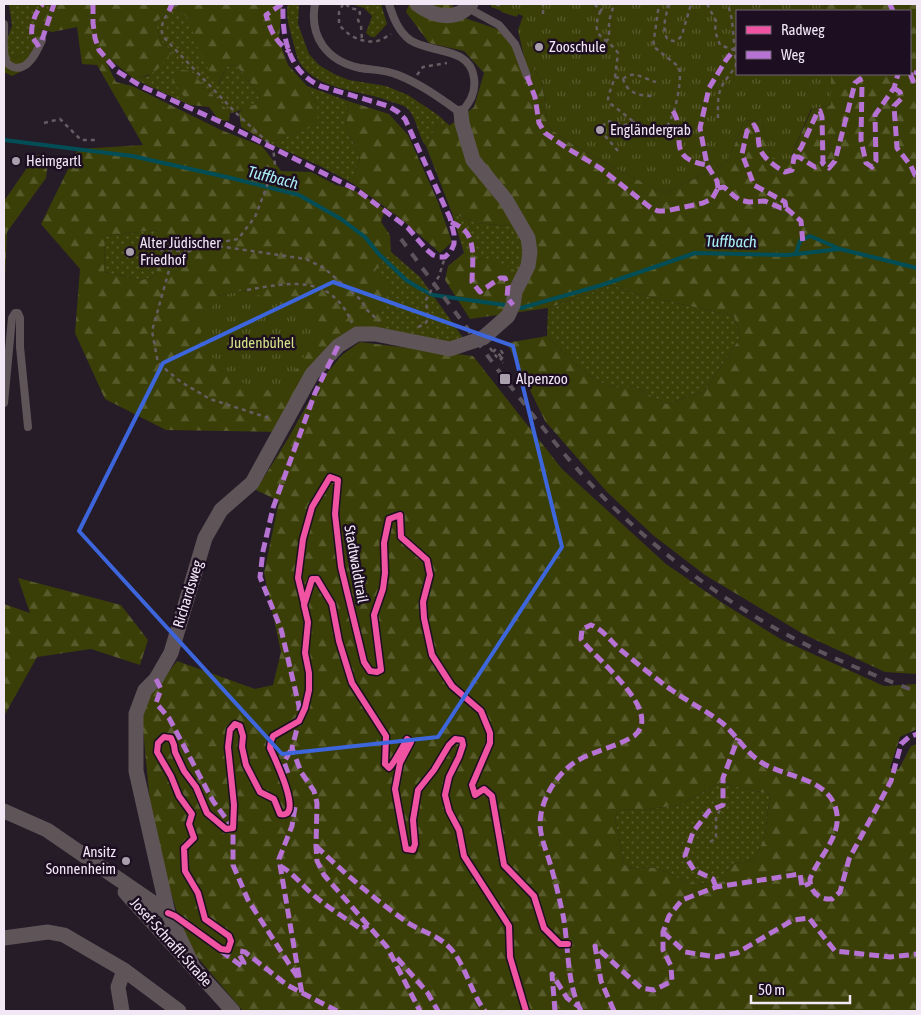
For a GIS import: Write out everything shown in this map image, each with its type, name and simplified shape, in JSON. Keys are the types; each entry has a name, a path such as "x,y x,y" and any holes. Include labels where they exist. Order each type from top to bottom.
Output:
{"street":[{"path":"417,4 424,9 445,17 452,16 470,6"},
{"path":"357,334 375,334 450,349 482,338 508,316 513,305 515,292 528,266 530,252 528,238 506,200 474,160 462,123 461,113"},
{"name":"Richardsweg","path":"192,964 168,913 136,771 136,714 145,690 156,679 171,654 205,538 221,510 252,483 312,374 338,346 357,334"},
{"path":"4,811 47,830 168,913"},
{"name":"Josef-Schraffl-Straße","path":"108,873 233,1011"},
{"path":"4,938 48,932 64,935 124,970 179,1011"},
{"path":"122,1011 118,987 124,970"}],"lane":[{"path":"315,4 313,22 315,30 323,47 329,53 348,64 392,73 412,82 436,95 461,113 472,99 474,92 474,74 470,65 456,54 416,44 405,36 400,30 389,4"},
{"path":"470,6 499,25 516,44 527,76"},
{"path":"4,24 4,50 10,66 24,67 34,56 42,40"},
{"path":"4,403 12,318 18,313 20,318 20,347 28,427"}],"path":[{"path":"178,4 169,11 163,21 162,33 170,44 236,113 273,147 275,166 255,217 238,239 207,245 181,254 170,267 152,331 158,363 181,382 210,399 286,424"},
{"path":"362,40 361,26 358,20 360,10 350,8 345,4 339,12 339,24 345,32 362,40 374,42 400,30"},
{"path":"496,4 503,7"},
{"path":"543,4 543,14"},
{"path":"595,4 600,12"},
{"path":"605,4 597,20 597,31 601,38 618,53 615,77 608,99 611,104 634,122 654,132 662,130 670,124 677,99 681,72 679,68 653,46 659,4"},
{"path":"606,42 609,38 609,21 614,4"},
{"path":"669,4 664,23 665,35 668,40 674,41 682,35 691,4"},
{"path":"707,4 716,21 715,32 720,45 734,50"},
{"path":"718,118 719,93 722,85 736,65 732,20 728,4"},
{"path":"412,82 423,67 452,61"},
{"path":"623,79 628,75 635,74 656,82"},
{"path":"615,77 623,79"},
{"path":"623,79 626,87 632,92 639,95 653,96"},
{"path":"44,123 60,119 81,140 97,140"},
{"path":"618,151 600,130 607,121 625,125 634,122"},
{"path":"207,245 306,259 324,268 361,300 367,310 380,322 375,334"},
{"path":"160,250 187,252"},
{"path":"414,328 419,328 428,319 426,300 439,276 446,257"},
{"path":"247,290 281,284 300,284 321,288 336,297 348,312 357,334"},
{"path":"495,343 488,346 502,361"},
{"path":"710,842 716,838 716,817 723,806"}],"highlighted area":[{"path":"333,282 513,346 562,547 438,737 282,754 79,531 163,363"}],"green space":[{"path":"9,4 49,4 51,8 36,28 43,30 36,48 14,58 4,53 4,47 12,26"},
{"path":"49,4 282,4 279,40 288,65 307,86 317,105 318,125 269,143 241,127 239,112 245,106 255,105 260,95 237,66 228,65 217,86 198,49 189,19 177,8 155,22 161,41 172,52 156,70 134,79 112,61 106,62 116,82 132,86 221,130 262,146 281,171 311,172 336,185 352,189 385,209 381,222 390,235 391,252 375,271 391,288 380,312 387,319 383,329 341,337 279,432 166,430 105,399 75,333 80,269 41,224 78,149 143,145 97,65 82,64 77,27 52,32 36,28 34,14 51,8","holes":["156,230 161,248 155,276 142,280 104,272 105,236","247,290 270,391 217,296"]},
{"path":"288,4 299,4 298,24 309,54 319,65 349,80 386,86 408,95 438,115 450,126 445,129 437,124 426,146 412,114 404,106 378,97 342,89 310,74 300,64 296,54 288,23"},
{"path":"351,4 381,4 387,24 375,37 371,37 366,33 372,16 364,8"},
{"path":"409,4 451,4 462,17 497,29 524,57 542,80 548,127 575,146 664,194 727,162 745,120 762,121 771,156 788,163 812,109 831,105 831,75 911,75 911,10 826,10 824,4 917,4 917,674 885,672 803,634 705,575 654,536 607,492 545,421 507,343 547,336 586,373 597,380 609,386 621,388 633,386 667,404 705,391 740,338 734,316 637,294 612,285 548,308 470,319 445,280 448,266 464,253 500,262 523,276 528,266 521,227 477,223 452,213 426,146 437,124 445,129 474,107 484,73 464,51 429,43 406,12"},
{"path":"491,4 824,4 826,10 736,10 736,75 831,75 831,105 811,109 788,163 771,157 762,121 745,120 727,162 664,194 575,146 548,127 542,80 524,57 518,30 523,16 518,14 517,17 491,7"},
{"path":"177,8 189,19 218,85 228,65 237,66 260,95 255,105 230,113 190,71 172,79 190,105 134,79 148,76 172,52 161,41 155,22"},
{"path":"36,48 24,70 12,76 4,72 4,53 14,58"},
{"path":"176,69 190,71 230,113 229,121 219,120 209,107 190,105 172,80"},
{"path":"307,86 348,101 346,127 360,158 352,183 269,143 317,125 317,105"},
{"path":"348,101 389,114 408,135 438,202 452,242 440,253 400,218 352,183 360,158 346,127"},
{"path":"36,155 49,156 46,178 7,232 4,301 4,201"},
{"path":"452,213 477,223 521,227 528,238 523,276 464,253"},
{"path":"156,230 161,248 155,276 142,280 104,272 105,236"},
{"path":"391,252 420,277 464,339 450,344 383,329 375,271"},
{"path":"612,285 637,294 734,316 740,338 705,391 667,404 633,386 621,388 609,386 586,373 547,336 548,308"},
{"name":"Judenbühel","path":"247,290 299,313 317,330 289,380 285,385 271,390 247,385 236,378 197,341 217,296"},
{"path":"360,342 473,356 562,469 666,564 721,602 782,640 884,686 917,684 917,729 900,737 890,768 899,769 911,746 917,744 917,1011 243,1011 187,945 153,834 142,719 148,698 177,661 255,689 273,685 281,652 264,573 279,501 256,490 321,380 342,355","holes":["720,783 770,794 765,836 755,859 734,864 724,874 726,881 692,883 683,881 659,869 635,868 624,864 615,818 619,809 641,810 679,805"]},
{"path":"18,578 121,605 148,640 140,665 91,649 37,657 4,716 4,604 30,613"},
{"path":"720,783 770,794 765,836 755,859 734,864 725,873 726,881 706,883 687,882 659,869 636,868 624,864 615,818 619,809 641,810 679,805"}],"waterway":[{"name":"Tuffbach","path":"4,140 132,156 299,195 341,219 365,237 378,253 406,280 421,289 433,295 505,305"},
{"path":"796,254 800,241 810,236 838,248"},
{"name":"Tuffbach","path":"521,308 602,285 695,253 788,255 840,249 917,268"}],"railway":[{"path":"401,239 498,370 578,470 607,501 655,545 707,585 762,621 819,651 917,692"}],"marked path":[{"path":"39,47 32,36 32,28 36,14 43,4"},
{"path":"42,40 54,4"},
{"path":"93,4 93,23 99,50 117,71 141,86 223,123 357,190 408,228 433,255 445,257 451,251 454,244 454,234 450,218 405,119 388,106 320,86 309,80 301,72 289,52 284,29 283,4"},
{"path":"169,11 172,4"},
{"path":"282,4 266,15 275,36 290,52"},
{"path":"890,4 893,10"},
{"path":"718,188 717,181 707,165 700,128 709,88 734,50"},
{"path":"911,75 913,81 917,71"},
{"path":"718,188 724,187 740,200 749,202 765,201 781,208 786,208 785,202 754,185 742,154 747,131 754,125 762,153 785,172 792,170 794,157 801,148 817,113 820,111 822,117 823,163 829,168 835,161 855,83 860,79 862,84 861,140 866,163 872,167 876,161 875,115 894,88 898,75"},
{"path":"527,76 535,97 539,123 545,133 600,168 651,208 658,211 666,211 703,203 712,199 718,188"},
{"path":"894,88 900,92 902,98 894,106 897,148 911,166 915,175 917,175"},
{"path":"673,111 677,120 681,151 685,157 694,162 707,165"},
{"path":"794,157 799,157 815,167 823,163"},
{"path":"786,208 801,221 803,244"},
{"path":"451,222 462,228 470,239 473,253 472,282 480,292 500,278 505,278 508,286 507,297 513,305"},
{"path":"338,346 315,393 273,508 263,551 260,577 281,629 299,706 299,721 292,748 301,772 314,791 317,803 317,861 324,875 387,947 420,1011"},
{"path":"581,1011 570,976 565,927 554,876 541,833 541,814 551,788 568,767 582,758 634,736 641,725 641,713 635,700 581,639 582,629 591,625 600,630 660,682 721,722 758,760 767,766 812,783 829,796 835,806 837,826 830,844 810,879 810,884 819,897 832,899 840,892 849,859 891,781 901,744 909,737 917,734"},
{"path":"156,679 161,689 156,703 169,718 213,801 233,828 233,865 248,900 300,981"},
{"path":"716,887 713,879 694,870 685,856 693,832 709,811 723,805 723,778 738,738"},
{"path":"288,773 284,762 292,748"},
{"path":"295,807 292,826 279,859 302,994"},
{"path":"316,846 392,912 447,945 458,959 475,995 485,1011"},
{"path":"280,866 292,874 322,902 361,929 368,925"},
{"path":"614,1011 601,981 595,946 641,988 654,990 672,981 671,966 663,950 663,932 669,916 682,900 716,887 800,874 802,887 810,883"},
{"path":"663,932 685,952 716,957 737,953 793,920 809,918 835,951 890,957 917,954"},
{"path":"221,951 243,967 244,963 239,954 240,951 245,952 287,985 337,1011"},
{"path":"397,958 427,992 438,1011"},
{"path":"555,1011 552,974 567,998 578,1006"}],"cycle path":[{"name":"Stadtwaldtrail","path":"304,603 298,578 303,539 312,507 330,477 338,480 335,514 341,567 364,662 370,671 377,672 381,670 374,615 383,589 385,573 384,543 389,519 400,515 401,537 427,560 430,575 423,602 424,618 432,655 452,686 481,711 490,733 490,743 472,785 475,795 484,789 492,796 504,865 534,896 544,928 560,944 568,944"},
{"path":"168,913 221,949 228,950 231,941 229,936 205,919 198,893 185,871 184,848 194,838 189,824 192,814 179,796 171,776 157,752 158,743 164,737 171,738 184,771 196,787 207,813 226,829 233,828 234,805 228,747 230,730 235,724 240,726 246,765 260,792 274,799 280,814 287,813 290,807 289,798 282,774 270,748 273,736 299,721 305,708 309,690 309,673 305,653 308,622 304,605 312,579 317,579 332,604 339,641 352,683 386,736 385,764 389,768 407,739 411,742 400,763 395,789 406,849 413,850 415,844 413,820 418,790 434,770 449,745 455,739 462,740 463,745 449,777 445,795 449,811 459,830 464,856 509,926 510,957 526,1011"}],"place":[{"name":"Zooschule","path":"539,47"},
{"name":"Engländergrab","path":"600,130"},
{"name":"Heimgartl","path":"16,161"},
{"name":"Alter Jüdischer Friedhof","path":"130,252"},
{"name":"Alpenzoo","path":"505,379"},
{"name":"Ansitz Sonnenheim","path":"126,861"}]}
